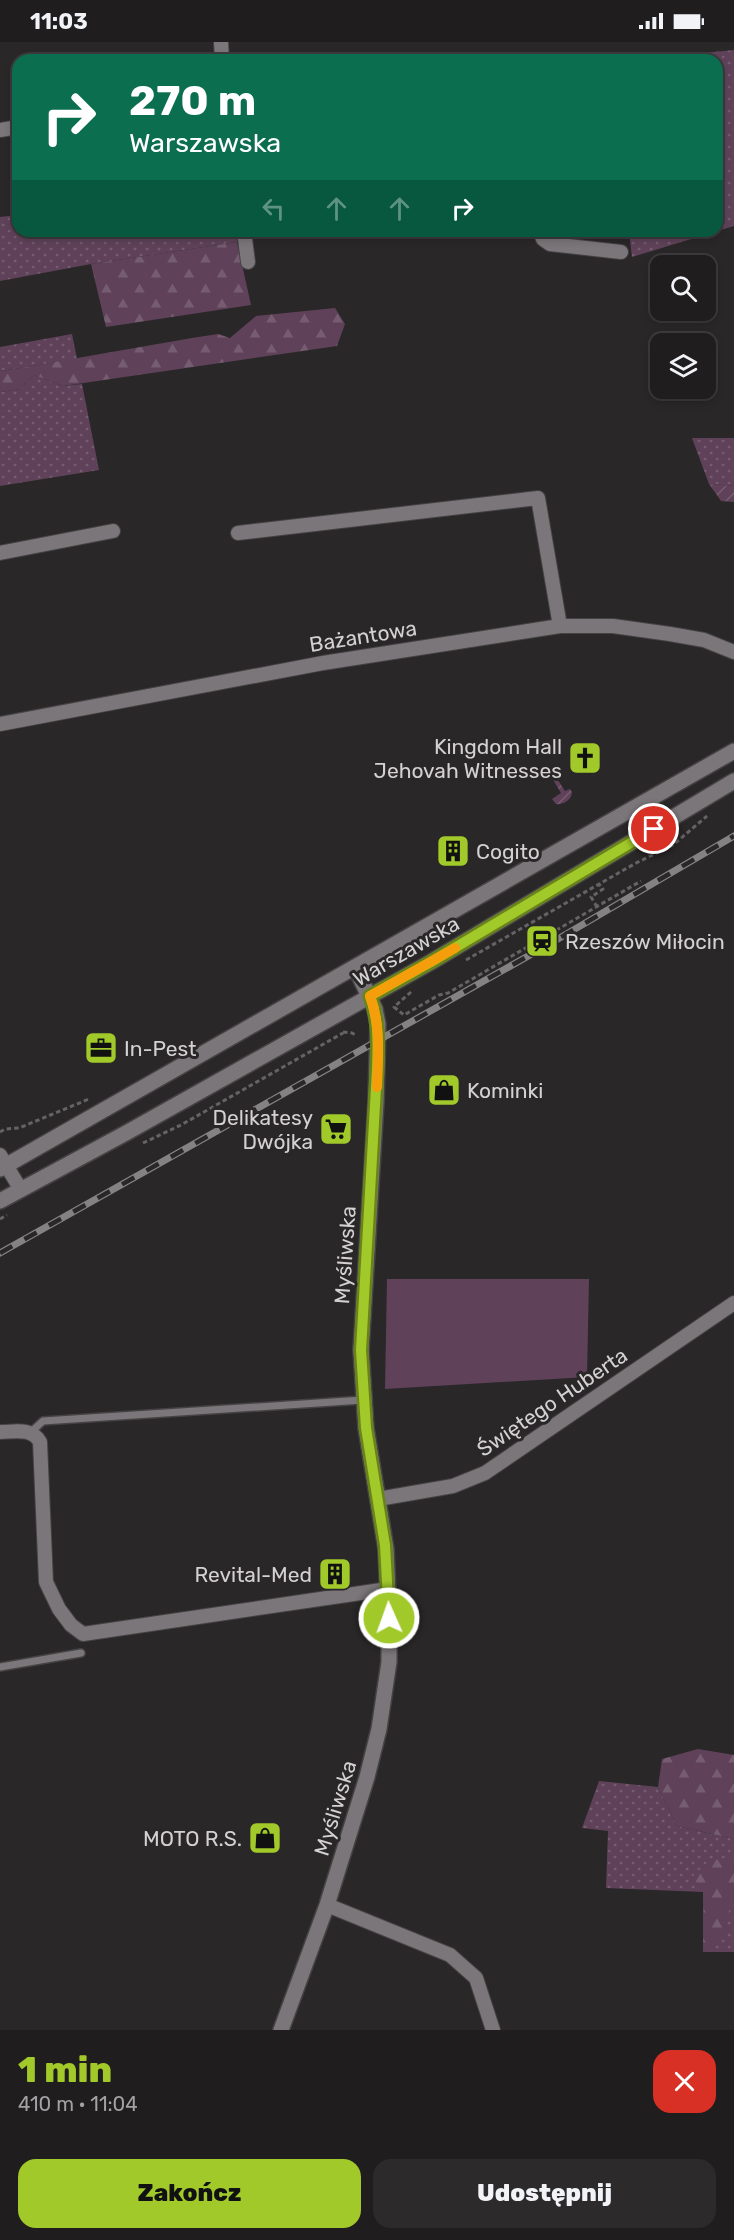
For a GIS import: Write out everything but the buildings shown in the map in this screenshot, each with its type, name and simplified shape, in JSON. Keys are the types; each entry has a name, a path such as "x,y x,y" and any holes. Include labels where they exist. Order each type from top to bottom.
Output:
{"main road":[{"name":"Warszawska","path":"2,1163 355,967 734,751"},
{"name":"Warszawska","path":"0,1201 431,962 734,781"},
{"name":"Myśliwska","path":"281,2030 327,1905 368,1777 379,1729 388,1662 388,1589 385,1545 366,1428 361,1350 378,1024 370,996 355,967"}],"street":[{"path":"245,237 248,262"},
{"path":"542,237 550,244 621,252"},
{"path":"238,533 538,498 560,626"},
{"path":"0,553 113,531"},
{"name":"Bażantowa","path":"0,724 323,663 560,626 613,626 670,634 704,640 734,652"},
{"path":"2,1163 21,1190"},
{"name":"Świętego Huberta","path":"378,1499 453,1486 485,1473 734,1303"},
{"path":"0,1432 31,1432 40,1442 46,1582 59,1609 71,1625 83,1634 388,1589"},
{"path":"327,1905 450,1955 476,1978 493,2030"}],"lane":[{"path":"31,1432 43,1421 363,1400"},
{"path":"0,1667 81,1653"}],"path":[{"path":"462,963 599,884 673,845 711,814"},
{"path":"418,988 401,999 394,1007 404,1015 439,995 448,993 641,881"},
{"path":"597,908 591,897 603,889 599,884"},
{"path":"133,1146 182,1125 344,1033"},
{"path":"0,1132 5,1129"},
{"path":"0,1219 10,1214"}],"green space":[{"path":"734,50 734,226 723,229 723,54 693,54"},
{"path":"12,216 12,237 237,237 237,242 91,264 0,281 0,217"},
{"path":"630,237 698,237 632,257"},
{"path":"237,242 251,305 106,327 91,264"},
{"path":"335,308 345,324 337,346 63,386 34,375 20,389 0,392 0,371 218,334 230,338 256,316"},
{"path":"72,334 77,359 0,371 0,347"},
{"path":"34,375 63,386 82,384 99,470 0,486 0,392 20,389"},
{"path":"692,438 734,438 734,486 709,484"},
{"path":"709,484 734,486 734,502 721,501"},
{"path":"549,773 554,774 565,791 570,789 572,792 567,801 556,804 552,799 561,793"},
{"path":"387,1279 589,1279 587,1377 385,1389"},
{"path":"698,1749 734,1755 734,1839 677,1826 658,1787 662,1759"},
{"path":"599,1781 658,1787 677,1826 734,1839 734,1952 703,1952 703,1892 606,1888 608,1831 582,1828"},
{"path":"711,1859 734,1861 734,1895 726,1931 703,1952 704,1892 692,1877"}],"railway":[{"path":"0,1253 546,946 734,836"}],"slow traffic":[{"path":"377,1087 378,1024 370,996 455,948"}],"place":[{"name":"Kingdom Hall Jehovah Witnesses","path":"585,758"},
{"name":"Cogito","path":"453,851"},
{"name":"Rzeszów Miłocin","path":"542,941"},
{"name":"In-Pest","path":"101,1048"},
{"name":"Kominki","path":"444,1090"},
{"name":"Delikatesy Dwójka","path":"336,1129"},
{"name":"Revital-Med","path":"335,1574"},
{"name":"MOTO R.S.","path":"265,1838"}],"route":[{"path":"389,1618 385,1545 366,1428 362,1385 363,1295 376,1102 378,1024 370,996 654,829"}]}
